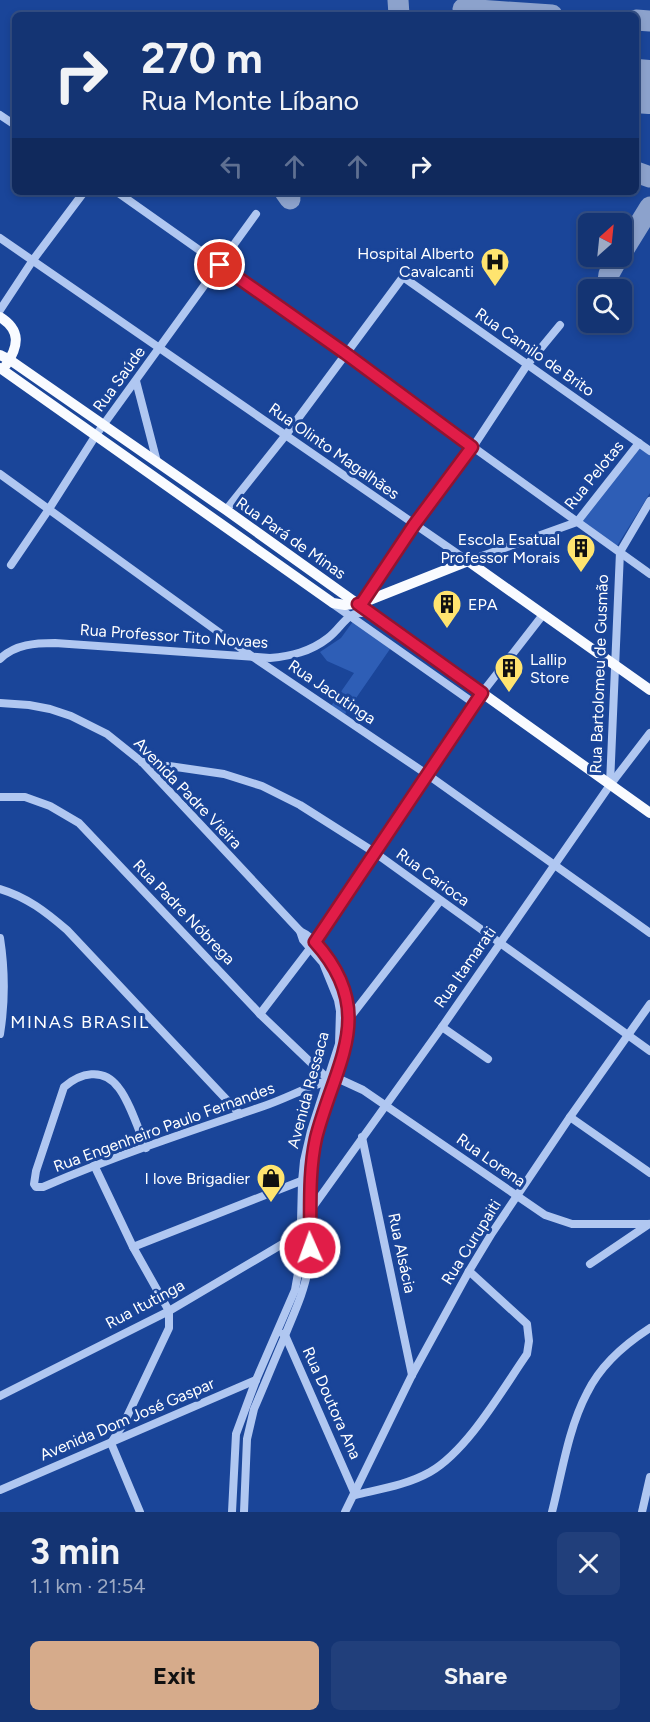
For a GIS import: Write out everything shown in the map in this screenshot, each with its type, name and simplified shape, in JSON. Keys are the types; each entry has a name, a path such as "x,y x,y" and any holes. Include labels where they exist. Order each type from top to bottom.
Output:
{"main road":[{"path":"0,317 9,323 17,339 16,350 3,365"},
{"name":"Rua Pará de Minas","path":"3,365 104,425 360,603 370,613 650,813"},
{"name":"Rua Pará de Minas","path":"3,365 96,435 333,603"},
{"name":"Rua Pelotas","path":"333,603 360,603 468,561"},
{"name":"Rua Olinto Magalhães","path":"468,561 542,616 650,690"}],"street":[{"path":"0,310 33,260 82,195"},
{"path":"121,195 650,573"},
{"name":"Rua Saúde","path":"11,565 96,435 256,214"},
{"name":"Rua Olinto Magalhães","path":"0,238 468,561"},
{"name":"Rua Camilo de Brito","path":"345,353 402,277 650,451"},
{"path":"360,603 472,447 527,365 560,325"},
{"path":"226,510 285,436 345,353"},
{"path":"136,381 157,462"},
{"name":"Rua Pelotas","path":"468,561 577,522 639,442"},
{"name":"Rua Jacutinga","path":"0,474 253,657 428,775 650,933"},
{"name":"Rua Bartolomeu de Gusmão","path":"610,785 620,552 650,501"},
{"name":"Rua Pará de Minas","path":"333,603 475,704"},
{"path":"349,615 359,612 370,613"},
{"name":"Rua Professor Tito Novaes","path":"0,659 5,654 30,643 270,658 302,653 327,639 349,615"},
{"path":"260,1014 312,945 482,693 542,616"},
{"name":"Avenida Padre Vieira","path":"0,704 29,705 71,716 107,735 142,762 300,931"},
{"name":"Rua Itamarati","path":"305,1213 386,1106 554,864 650,733"},
{"name":"Rua Carioca","path":"142,762 224,774 261,786 300,805 374,852 650,1051"},
{"name":"Rua Padre Nóbrega","path":"0,797 25,797 50,806 79,823 260,1014 333,1079"},
{"path":"0,889 37,905 67,930 240,1114"},
{"path":"348,1020 440,901"},
{"name":"Avenida Ressaca","path":"244,1512 249,1429 295,1290 305,1213 306,1180 333,1079 339,1044 340,1011 328,973 312,945 309,934 300,931"},
{"path":"0,938 3,1019 0,1035"},
{"name":"Avenida Ressaca","path":"312,945 332,964 345,994 348,1041 333,1079"},
{"name":"Rua Curupaiti","path":"345,1512 412,1375 469,1271 570,1117 650,1004"},
{"path":"442,1026 488,1059"},
{"name":"Rua Engenheiro Paulo Fernandes","path":"146,1148 120,1088 111,1080 92,1073 74,1078 64,1087 36,1171 34,1184 36,1187 43,1187 94,1165 146,1148 287,1098 333,1079"},
{"name":"Rua Lorena","path":"333,1079 363,1090 545,1215 572,1224 650,1224"},
{"path":"570,1117 650,1173"},
{"name":"Rua Alsácia","path":"362,1137 412,1375"},
{"path":"94,1165 133,1247 169,1311 169,1328 124,1423 111,1443 140,1512"},
{"path":"133,1247 306,1180"},
{"name":"Avenida Ressaca","path":"232,1512 236,1434 256,1380 303,1292 310,1248 305,1213"},
{"path":"590,1264 650,1224"},
{"name":"Rua Itutinga","path":"0,1396 169,1311 301,1233"},
{"path":"355,1494 403,1484 431,1471 465,1442 527,1354 529,1341 527,1324 469,1271"},
{"path":"552,1512 576,1420 587,1392 603,1368 650,1328"},
{"name":"Rua Doutora Ana","path":"281,1333 355,1494"},
{"path":"256,1380 265,1383"},
{"name":"Avenida Dom José Gaspar","path":"0,1490 256,1380"},
{"path":"642,1512 650,1477"}],"shaded area":[{"path":"639,448 650,455 650,493 617,546 581,521"},
{"path":"354,620 390,649 345,714 331,706 354,673 327,661 320,652 341,638"}],"taxiway":[{"path":"398,0 399,12"},
{"path":"463,9 508,12"},
{"path":"639,20 650,21"},
{"path":"639,173 650,177"},
{"path":"287,195 290,199"},
{"path":"632,236 650,207"},
{"path":"608,279 613,267"}],"runway":[{"path":"639,86 650,87"}],"place":[{"name":"Hospital Alberto Cavalcanti","path":"495,288"},
{"name":"Escola Esatual Professor Morais","path":"581,574"},
{"name":"EPA","path":"447,630"},
{"name":"Lallip Store","path":"509,694"},
{"name":"I love Brigadier","path":"271,1204"}],"district":[{"name":"MINAS BRASIL","path":"80,1022"}],"route":[{"path":"220,265 345,353 472,447 414,525 362,603 358,604 482,693 315,942 332,964 345,994 348,1009 348,1041 317,1137 312,1161 309,1212 310,1248"}]}
